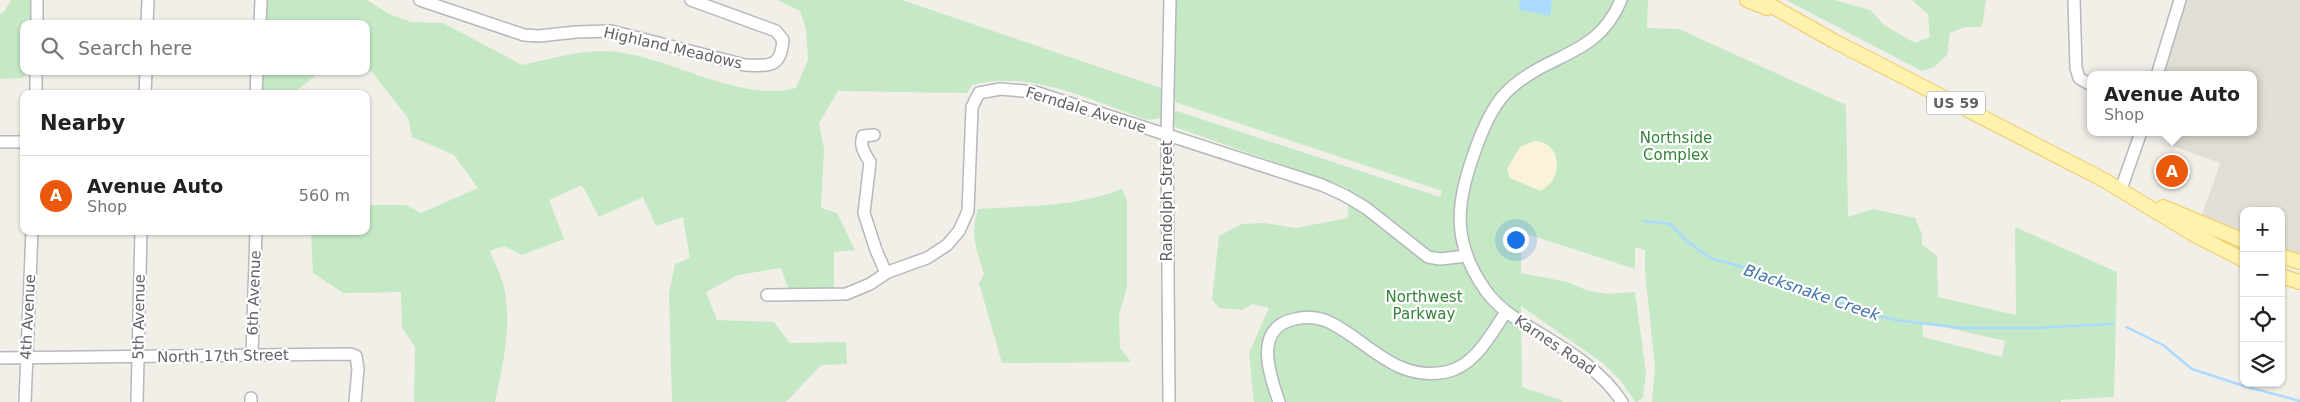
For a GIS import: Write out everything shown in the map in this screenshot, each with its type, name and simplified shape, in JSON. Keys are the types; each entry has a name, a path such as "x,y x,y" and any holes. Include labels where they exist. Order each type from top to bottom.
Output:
{"main road":[{"name":"US 59","path":"1747,0 1780,12"},
{"name":"US 59","path":"1761,0 1780,12 2126,192 2193,234 2240,258"},
{"name":"US 59","path":"2126,192 2240,239"},
{"path":"2285,257 2300,262"},
{"path":"2285,277 2300,282"}],"street":[{"path":"36,20 37,0"},
{"path":"147,20 148,0"},
{"path":"260,20 261,0"},
{"name":"Highland Meadows","path":"420,0 530,36 611,31 745,65 772,65 778,60 783,40 776,31 692,0"},
{"name":"Randolph Street","path":"1169,402 1167,134 1170,0"},
{"path":"1279,402 1269,367 1267,349 1270,336 1279,326 1306,316 1318,318 1332,324 1381,358 1393,364 1422,372 1437,373 1461,367 1472,359 1506,312 1487,292 1471,268 1460,221 1460,202 1464,181 1481,135 1498,102 1511,87 1528,75 1582,47 1602,32 1614,16 1621,0"},
{"path":"2074,0 2076,68 2079,78 2087,82"},
{"path":"2158,71 2180,0"},
{"path":"36,75 36,90"},
{"path":"145,90 146,75"},
{"path":"256,90 257,75"},
{"name":"Ferndale Avenue","path":"767,295 846,294 870,284 886,273 927,258 954,238 966,219 970,194 970,116 979,92 1000,89 1035,92 1322,185 1366,208 1428,257 1440,259 1467,256"},
{"path":"870,162 863,152 861,140 863,136 874,135"},
{"path":"2126,192 2140,136"},
{"path":"0,142 20,142"},
{"path":"878,152 870,162 864,213 886,273"},
{"name":"4th Avenue","path":"25,402 32,235"},
{"name":"5th Avenue","path":"137,402 141,235"},
{"name":"6th Avenue","path":"252,355 256,235"},
{"name":"Karnes Road","path":"1506,312 1582,360 1607,381 1622,402"},
{"name":"North 17th Street","path":"0,358 252,355 356,356 358,369 354,402"}],"shaded area":[{"path":"2186,0 2300,0 2300,254 2285,248 2285,207 2240,207 2240,230 2202,215 2220,163 2170,145 2167,136 2257,136 2257,71 2165,71"}],"green space":[{"path":"11,0 31,0 31,20 20,20 20,75 25,75 22,78 0,79 0,14 4,12"},
{"path":"265,0 367,0 389,14 411,22 443,23 522,65 585,52 624,53 732,85 754,90 775,91 796,88 808,60 806,29 800,11 777,0 902,0 1164,89 1162,118 1147,120 1061,89 1016,81 994,81 972,85 967,93 838,91 819,123 824,149 821,208 837,213 855,250 834,252 834,288 788,288 781,268 738,275 706,292 717,320 774,322 790,343 846,342 847,364 821,365 786,402 672,402 669,293 675,264 690,258 683,217 656,226 643,197 599,217 582,185 549,200 564,239 522,255 504,246 490,251 504,287 507,316 506,345 495,402 414,402 415,347 402,328 401,292 343,293 313,273 311,235 370,235 370,205 406,205 421,213 478,188 454,155 412,137 408,118 370,71 370,20 264,20"},
{"path":"1175,0 1648,0 1647,28 1679,29 1846,105 1848,217 1873,209 1915,218 1922,234 1922,245 1937,256 1938,297 2016,315 2015,227 2117,272 2114,397 2061,400 2061,402 1652,402 1655,367 1645,271 1645,250 1635,247 1635,269 1521,232 1521,273 1567,282 1586,290 1607,294 1635,292 1646,373 1643,397 1638,402 1635,402 1621,381 1604,364 1521,306 1522,387 1563,402 1254,402 1249,353 1269,308 1253,304 1242,310 1219,308 1212,299 1219,236 1242,224 1264,223 1295,228 1348,218 1348,188 1175,127 1171,121 1171,113 1177,111 1440,197 1442,191 1175,102","holes":["1922,322 2005,341 2002,357 1923,337"]},
{"path":"1786,0 1834,0 1870,10 1884,25 1915,43 1930,37 1928,14 1912,0 1986,0 1982,27 1965,27 1950,33 1947,55 1934,67 1922,71"},
{"path":"261,75 315,75 297,90 260,90"},
{"path":"1122,189 1127,201 1127,288 1119,314 1120,348 1131,362 1002,363 979,283 984,274 976,249 974,234 978,209 1069,202 1105,195"}],"sand":[{"path":"1534,141 1544,143 1551,148 1557,163 1553,179 1548,186 1540,191 1510,178 1507,169 1520,147"}],"water":[{"path":"1520,0 1552,0 1550,16 1519,10"}],"waterway":[{"name":"Blacksnake Creek","path":"1644,221 1670,224 1687,241 1710,258 1762,272 1858,310 1895,320 1961,328 2035,328 2113,324"},
{"name":"Blacksnake Creek","path":"2126,327 2163,345 2192,369 2244,386 2300,401"}],"place":[{"name":"Avenue Auto","path":"2172,171"}],"park label":[{"name":"Northside Complex","path":"1676,146"},
{"name":"Northwest Parkway","path":"1424,306"}]}
